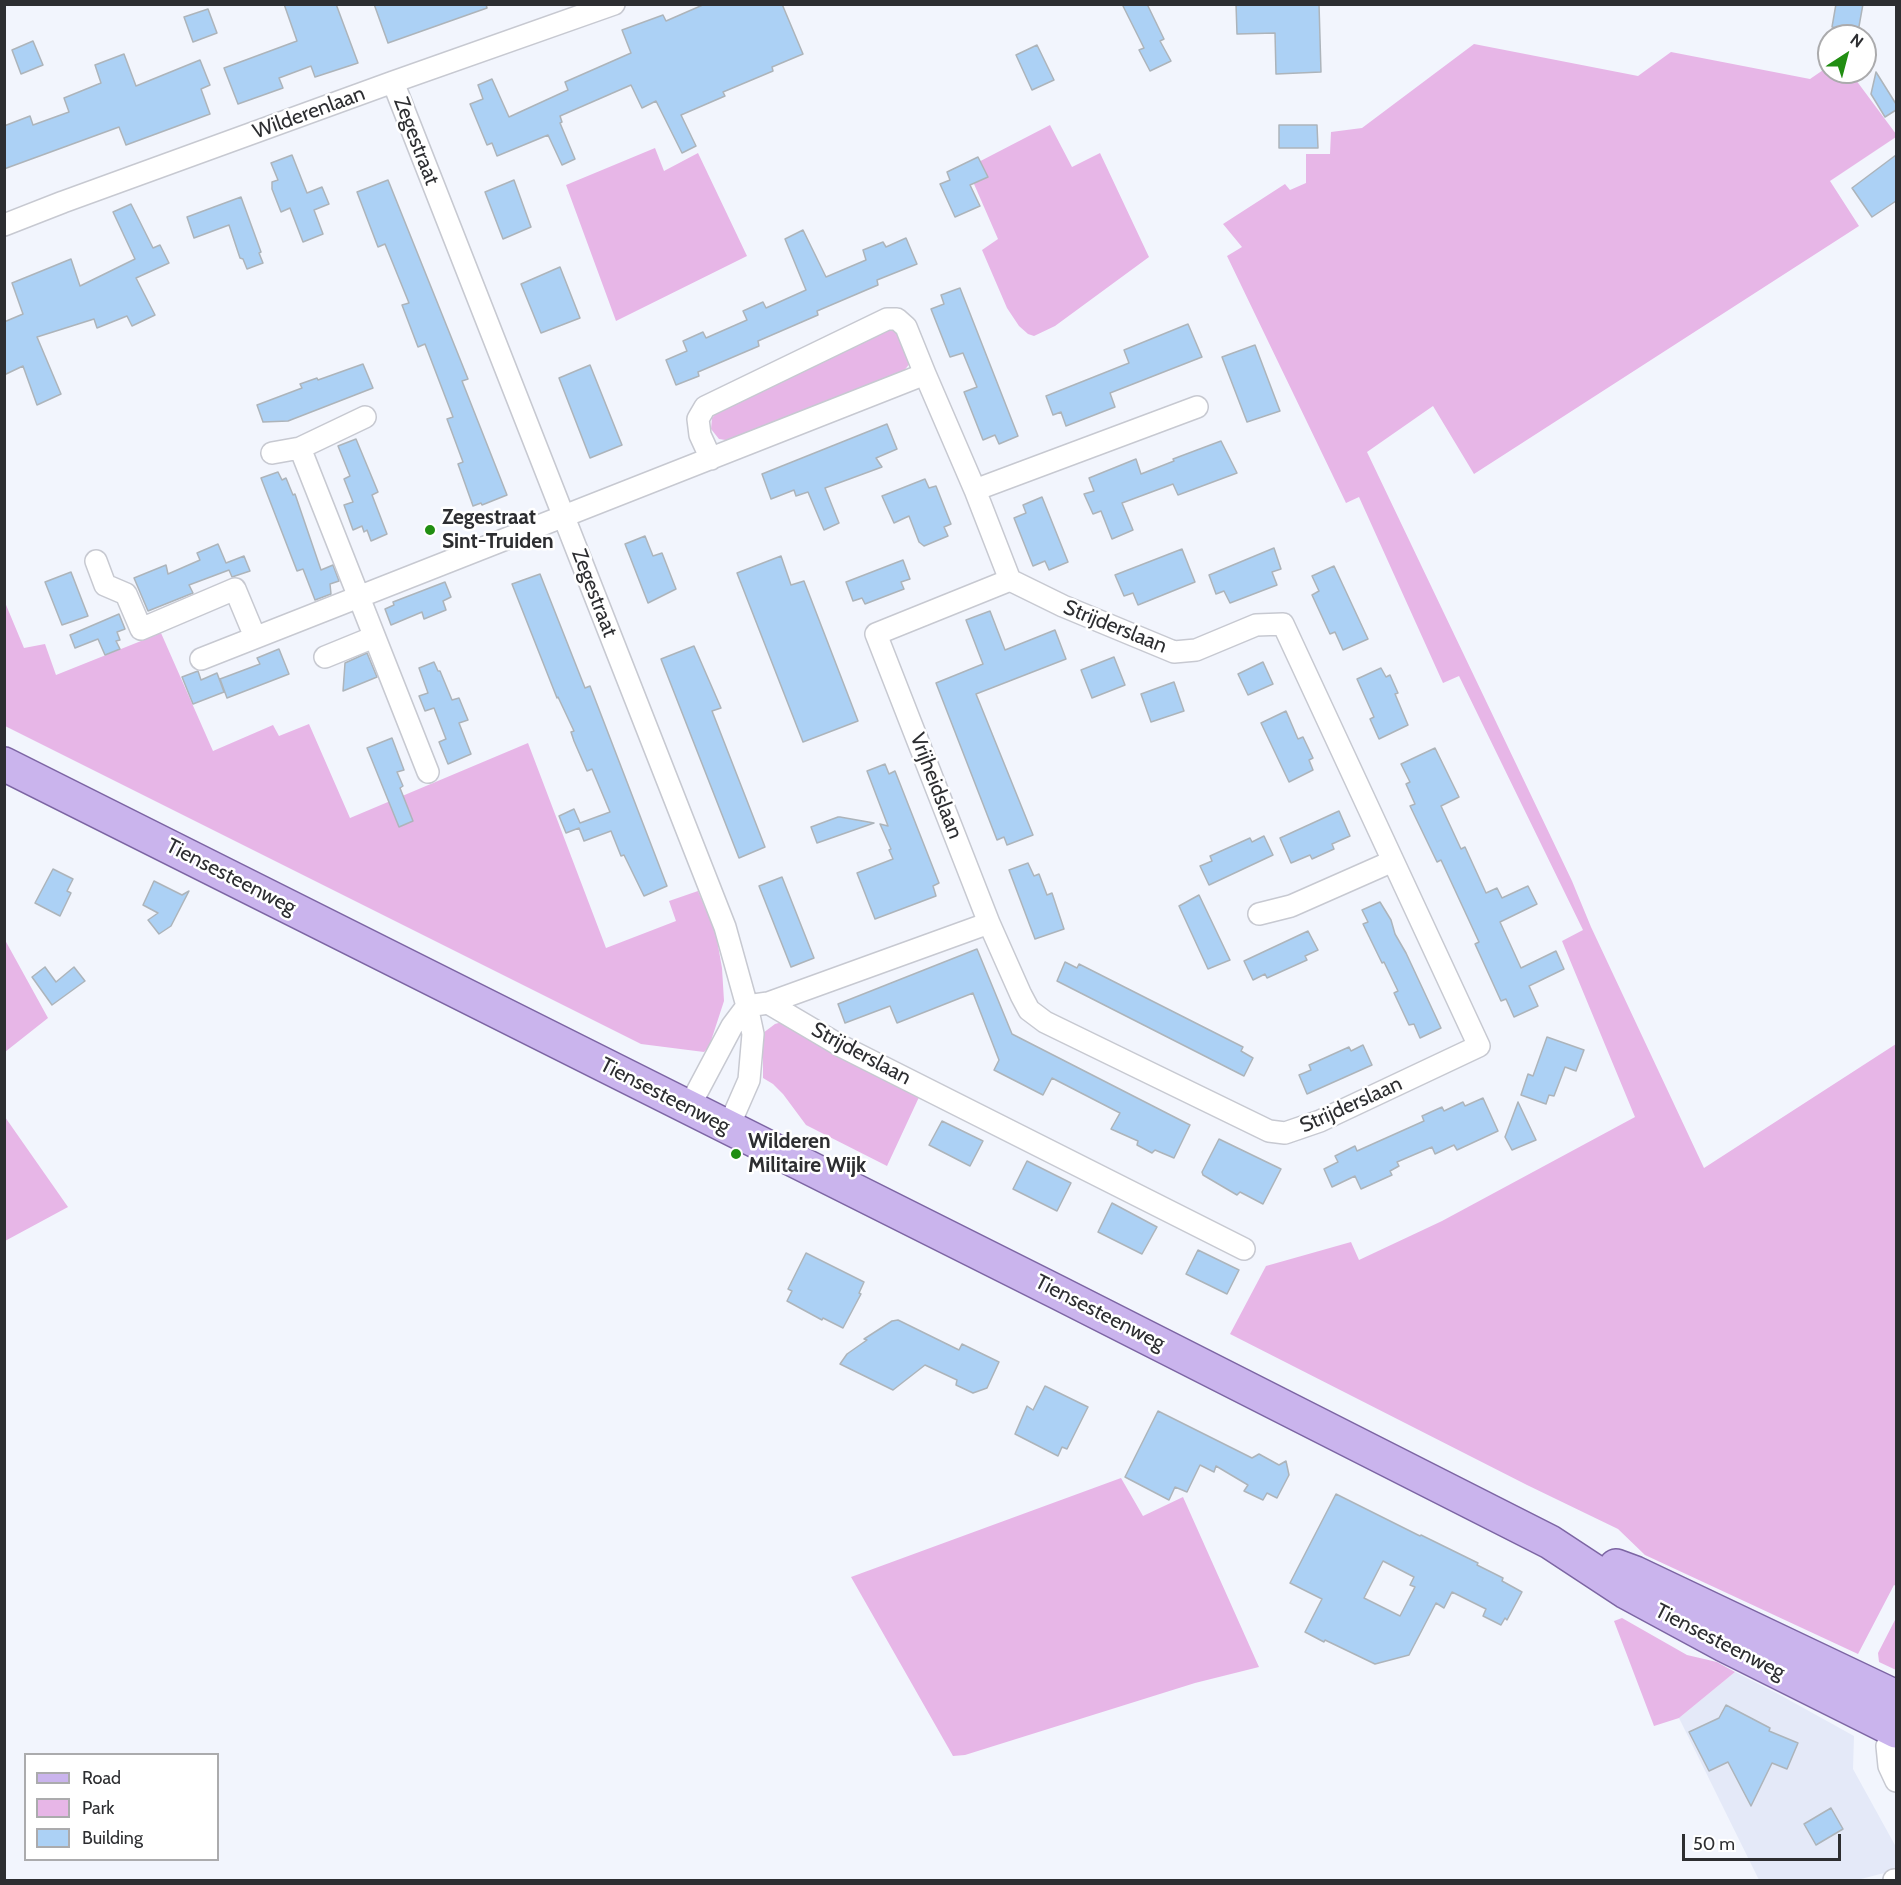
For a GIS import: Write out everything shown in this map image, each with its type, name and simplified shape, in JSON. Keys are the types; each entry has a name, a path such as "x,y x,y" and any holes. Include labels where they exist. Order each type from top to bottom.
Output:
{"main road":[{"name":"Tiensesteenweg","path":"4,764 1550,1542 1635,1573 1896,1697"},
{"name":"Tiensesteenweg","path":"1550,1542 1626,1593 1724,1645 1896,1728"}],"street":[{"name":"Wilderenlaan","path":"4,225 393,82 614,4"},
{"name":"Zegestraat","path":"393,82 725,927 753,1035 748,1080 728,1128"},
{"path":"711,459 700,435 698,419 705,407 887,319 897,319 906,327 975,490 1010,580"},
{"path":"201,659 925,375"},
{"path":"975,490 1197,407"},
{"path":"272,453 300,448 365,417"},
{"path":"300,448 428,772"},
{"path":"96,561 105,585 126,594 141,629 235,589 255,637"},
{"name":"Strijderslaan","path":"989,923 1029,1010 1045,1022 1269,1131 1286,1133 1320,1121 1479,1046 1282,624 1256,625 1196,650 1174,652 1063,606 1010,580"},
{"name":"Vrijheidslaan","path":"989,923 876,634 1010,580"},
{"path":"326,657 374,637"},
{"path":"1258,914 1291,906 1393,861"},
{"path":"689,1107 732,1026 747,1006 768,1003 989,923"},
{"name":"Strijderslaan","path":"768,1003 841,1046 1244,1249"},
{"path":"1896,1728 1887,1746 1889,1766 1896,1780"}],"shaded area":[{"path":"1735,1672 1854,1736 1853,1769 1896,1847 1896,1870 1857,1880 1759,1880 1679,1718"}],"green space":[{"path":"1474,44 1638,76 1671,52 1810,79 1817,74 1817,84 1859,84 1896,134 1896,137 1830,181 1859,226 1474,474 1433,406 1367,452 1572,881 1591,927 1704,1168 1896,1044 1896,1586 1894,1585 1858,1654 1645,1555 1618,1529 1230,1334 1266,1266 1351,1242 1359,1260 1442,1221 1635,1117 1562,941 1583,930 1459,676 1443,683 1359,497 1346,503 1227,256 1242,247 1223,224 1285,184 1290,190 1306,183 1306,154 1330,154 1331,132 1362,128"},
{"path":"1050,125 1072,167 1100,153 1149,257 1055,326 1034,336 1019,326 1007,308 982,250 998,239 967,168"},
{"path":"655,148 664,171 698,153 747,256 616,321 566,185"},
{"path":"895,328 901,332 910,363 904,371 732,441 719,439 711,429 712,418 716,413 879,329"},
{"path":"4,600 24,648 45,644 56,675 161,633 213,751 273,725 279,736 309,724 350,818 528,743 606,948 676,921 669,901 698,891 716,934 722,968 724,1001 709,1047 704,1052 641,1044 5,726"},
{"path":"5,940 48,1018 4,1052"},
{"path":"782,1022 920,1095 887,1166 806,1125 783,1094 763,1078 763,1033"},
{"path":"5,1117 68,1207 4,1241"},
{"path":"1121,1478 1143,1516 1183,1497 1259,1667 1195,1683 965,1755 953,1756 851,1577"},
{"path":"1622,1618 1687,1655 1717,1662 1735,1672 1679,1718 1654,1726 1614,1621"},
{"path":"1896,1618 1896,1670 1879,1662 1878,1653"}],"building":[{"path":"284,4 336,4 358,63 315,77 311,66 279,78 283,88 238,104 224,68 297,41"},
{"path":"374,4 486,4 487,8 388,43"},
{"path":"705,4 782,4 803,54 772,67 773,71 723,92 725,96 681,115 696,146 682,153 656,101 642,108 631,85 560,116 562,122 560,123 575,159 562,165 548,135 497,156 492,143 487,145 470,104 483,99 478,85 492,79 509,117 568,90 565,82 631,53 622,30 663,15 666,21"},
{"path":"1122,4 1147,4 1164,39 1160,41 1171,61 1150,71 1139,50 1144,48"},
{"path":"1236,4 1319,4 1321,72 1276,74 1275,33 1237,34"},
{"path":"1836,4 1863,4 1859,24 1833,24"},
{"path":"208,9 217,33 193,42 184,17"},
{"path":"33,41 43,65 21,74 12,50"},
{"path":"1037,45 1054,80 1032,90 1016,55"},
{"path":"124,54 136,86 200,60 210,85 201,89 210,114 126,145 119,127 4,169 4,126 30,116 33,125 69,112 64,98 101,83 95,65"},
{"path":"1877,74 1896,104 1896,110 1885,117 1871,94 1873,84 1877,84"},
{"path":"1279,125 1317,125 1318,148 1279,148"},
{"path":"292,155 307,193 322,187 329,204 314,210 323,234 303,242 290,208 281,212 272,189 272,182 278,180 271,163"},
{"path":"1896,155 1896,201 1872,217 1852,188"},
{"path":"978,157 988,177 970,185 980,206 955,217 940,184 950,180 947,172"},
{"path":"388,180 468,379 462,381 507,495 482,505 481,503 473,506 458,464 463,462 447,419 453,417 425,344 418,347 402,305 409,303 385,244 378,247 357,192"},
{"path":"514,180 531,227 503,239 485,192"},
{"path":"241,197 263,263 247,269 243,259 240,258 229,225 194,238 187,217"},
{"path":"131,204 153,248 160,245 169,263 136,278 155,315 132,326 127,316 97,328 94,319 37,337 61,394 37,405 23,366 4,375 4,322 23,314 12,283 71,259 80,286 135,259 113,212"},
{"path":"803,230 826,277 866,260 863,250 883,242 886,247 906,238 917,264 877,280 878,285 817,311 818,315 758,341 759,346 698,372 699,376 676,385 666,360 687,351 683,341 703,332 706,338 747,320 743,311 763,302 766,308 806,290 785,239"},
{"path":"560,267 580,318 541,333 521,284"},
{"path":"960,288 1018,436 999,444 995,435 983,440 964,392 977,387 963,353 950,357 931,309 944,304 941,295"},
{"path":"1188,324 1202,357 1110,393 1115,407 1066,426 1061,412 1053,415 1046,396 1129,363 1124,350"},
{"path":"1255,345 1280,411 1247,422 1222,357"},
{"path":"363,364 373,388 288,421 263,422 257,405 302,388 300,384"},
{"path":"590,365 622,445 590,458 559,378"},
{"path":"887,424 897,449 876,458 882,467 825,488 839,523 824,530 808,492 796,496 794,490 771,499 762,474"},
{"path":"356,439 378,492 372,495 387,534 371,541 367,530 364,532 362,526 353,530 344,505 353,502 344,479 350,476 338,446"},
{"path":"1221,441 1237,473 1178,495 1173,484 1122,503 1133,530 1112,539 1101,511 1093,514 1084,494 1094,491 1089,478 1136,459 1141,474"},
{"path":"278,472 282,480 286,478 293,495 295,494 321,570 333,565 339,581 330,584 331,594 315,600 303,569 297,571 261,478"},
{"path":"925,479 929,488 936,486 951,524 944,527 948,536 924,546 919,542 909,516 894,523 882,496"},
{"path":"1042,497 1068,562 1049,570 1045,561 1033,566 1014,518 1026,513 1023,505"},
{"path":"645,536 653,556 662,553 676,589 648,603 625,544"},
{"path":"218,544 226,563 244,556 250,571 232,577 229,570 189,585 193,593 148,611 134,578 166,565 168,574 200,560 197,553"},
{"path":"1274,548 1281,569 1272,572 1277,585 1230,603 1224,591 1216,594 1209,575"},
{"path":"1182,549 1195,582 1138,605 1133,593 1124,596 1115,575"},
{"path":"781,556 791,585 804,581 858,721 803,742 737,573"},
{"path":"903,560 910,579 901,582 904,589 865,604 862,598 853,601 846,582"},
{"path":"1334,566 1368,639 1343,650 1335,632 1330,634 1312,595 1319,591 1312,576"},
{"path":"71,572 88,616 62,625 45,582"},
{"path":"540,574 585,688 590,686 667,886 644,896 624,855 621,856 611,831 584,841 579,828 566,833 559,816 574,809 580,823 610,812 592,769 587,771 574,741 571,732 574,731 557,698 512,584"},
{"path":"445,582 451,597 443,601 446,610 424,619 422,612 391,625 385,609 394,605 393,602"},
{"path":"990,611 1005,650 1055,630 1066,659 976,694 1033,835 1007,845 1004,837 997,840 936,683 983,664 966,620"},
{"path":"119,614 125,629 117,632 120,640 116,641 120,649 105,655 98,639 75,648 70,635"},
{"path":"694,646 721,708 712,711 765,847 739,858 661,659"},
{"path":"279,649 289,674 227,698 220,679 260,664 257,658"},
{"path":"367,653 377,677 343,691 345,663"},
{"path":"1114,657 1125,685 1092,698 1081,670"},
{"path":"434,662 452,700 459,698 468,720 459,723 471,754 448,764 439,742 446,739 434,708 425,711 419,696 428,693 419,668"},
{"path":"1263,662 1273,684 1248,695 1238,674"},
{"path":"1381,668 1386,677 1390,675 1408,725 1379,739 1370,719 1374,717 1357,679"},
{"path":"198,671 201,680 217,673 224,692 193,704 182,677"},
{"path":"1174,682 1184,711 1151,722 1141,694"},
{"path":"1286,711 1298,739 1303,737 1313,758 1309,760 1313,770 1289,782 1261,723"},
{"path":"392,738 404,770 397,772 403,786 400,788 413,821 399,827 367,748"},
{"path":"1435,748 1459,797 1441,806 1461,849 1465,847 1486,893 1497,888 1502,898 1528,886 1537,904 1500,922 1521,968 1556,951 1564,969 1529,986 1538,1006 1514,1017 1506,999 1501,1001 1475,944 1479,942 1441,860 1437,862 1410,806 1415,804 1406,784 1410,782 1401,764"},
{"path":"885,764 889,774 895,771 939,883 933,886 936,896 875,919 857,873 893,859 880,824 888,826 867,771"},
{"path":"1339,811 1350,836 1332,844 1334,849 1312,859 1310,855 1291,863 1280,838"},
{"path":"838,817 874,823 817,843 811,827"},
{"path":"1264,836 1273,855 1209,885 1200,866 1212,861 1210,856 1250,838 1252,842"},
{"path":"1028,863 1034,876 1039,874 1047,895 1052,893 1064,929 1035,939 1009,870"},
{"path":"53,869 73,879 67,891 71,893 60,916 35,903"},
{"path":"782,877 814,958 791,967 759,886"},
{"path":"154,881 182,895 189,891 171,926 159,934 148,920 158,913 143,905"},
{"path":"1199,895 1230,960 1208,969 1179,906"},
{"path":"1380,902 1391,920 1395,934 1441,1028 1420,1038 1414,1024 1409,1025 1394,993 1398,991 1363,924 1368,922 1362,910"},
{"path":"1308,931 1318,950 1305,956 1307,960 1267,978 1265,974 1253,980 1244,961"},
{"path":"977,949 1012,1034 1190,1125 1174,1158 1155,1150 1152,1153 1137,1145 1138,1141 1111,1129 1120,1113 1052,1078 1043,1095 994,1070 999,1060 973,993 897,1023 890,1006 845,1023 838,1004"},
{"path":"1065,962 1077,968 1079,964 1243,1047 1241,1051 1253,1058 1244,1076 1057,981"},
{"path":"45,967 56,982 74,967 85,981 52,1005 32,977"},
{"path":"1547,1037 1584,1050 1576,1071 1565,1067 1554,1096 1549,1095 1546,1104 1521,1095 1528,1074 1533,1076"},
{"path":"1363,1045 1372,1065 1307,1094 1299,1075 1311,1070 1309,1065 1349,1047 1351,1051"},
{"path":"1483,1098 1498,1131 1457,1150 1454,1145 1435,1154 1432,1147 1397,1162 1399,1166 1390,1171 1392,1175 1361,1189 1355,1176 1332,1187 1324,1169 1338,1162 1335,1156 1355,1146 1357,1151 1424,1121 1422,1116 1442,1107 1444,1111 1463,1102 1465,1106"},
{"path":"1518,1102 1536,1140 1512,1150 1505,1137"},
{"path":"942,1121 983,1141 970,1166 929,1145"},
{"path":"1219,1139 1281,1169 1263,1204 1240,1192 1237,1195 1203,1175 1202,1172"},
{"path":"1027,1161 1071,1183 1057,1211 1013,1189"},
{"path":"1112,1203 1157,1227 1142,1254 1098,1232"},
{"path":"1198,1250 1239,1270 1227,1294 1186,1274"},
{"path":"806,1253 864,1282 859,1293 861,1294 843,1328 823,1318 822,1320 787,1301 792,1291 788,1289"},
{"path":"898,1320 959,1350 962,1344 999,1362 987,1388 973,1393 956,1385 957,1380 925,1365 893,1390 840,1364 847,1354 867,1340 864,1339 892,1321"},
{"path":"1045,1386 1088,1407 1067,1449 1062,1447 1058,1456 1015,1434 1027,1406 1033,1410"},
{"path":"1158,1411 1252,1458 1259,1454 1279,1465 1286,1461 1289,1475 1277,1498 1267,1493 1263,1500 1244,1491 1248,1485 1216,1466 1214,1472 1200,1465 1187,1492 1175,1487 1169,1500 1125,1477"},
{"path":"1336,1494 1478,1563 1477,1565 1503,1578 1502,1581 1522,1592 1507,1620 1505,1618 1501,1625 1483,1616 1486,1609 1452,1592 1444,1608 1436,1603 1409,1655 1375,1664 1305,1632 1322,1599 1290,1583","holes":["1383,1561 1414,1577 1410,1585 1415,1587 1400,1616 1364,1598"]},
{"path":"1726,1705 1770,1728 1769,1731 1798,1743 1787,1769 1772,1763 1751,1806 1728,1762 1709,1771 1689,1732 1719,1718"},
{"path":"1831,1808 1843,1829 1816,1845 1804,1824"}],"place":[{"name":"Zegestraat Sint-Truiden","path":"430,530"},
{"name":"Wilderen Militaire Wijk","path":"736,1154"}]}
